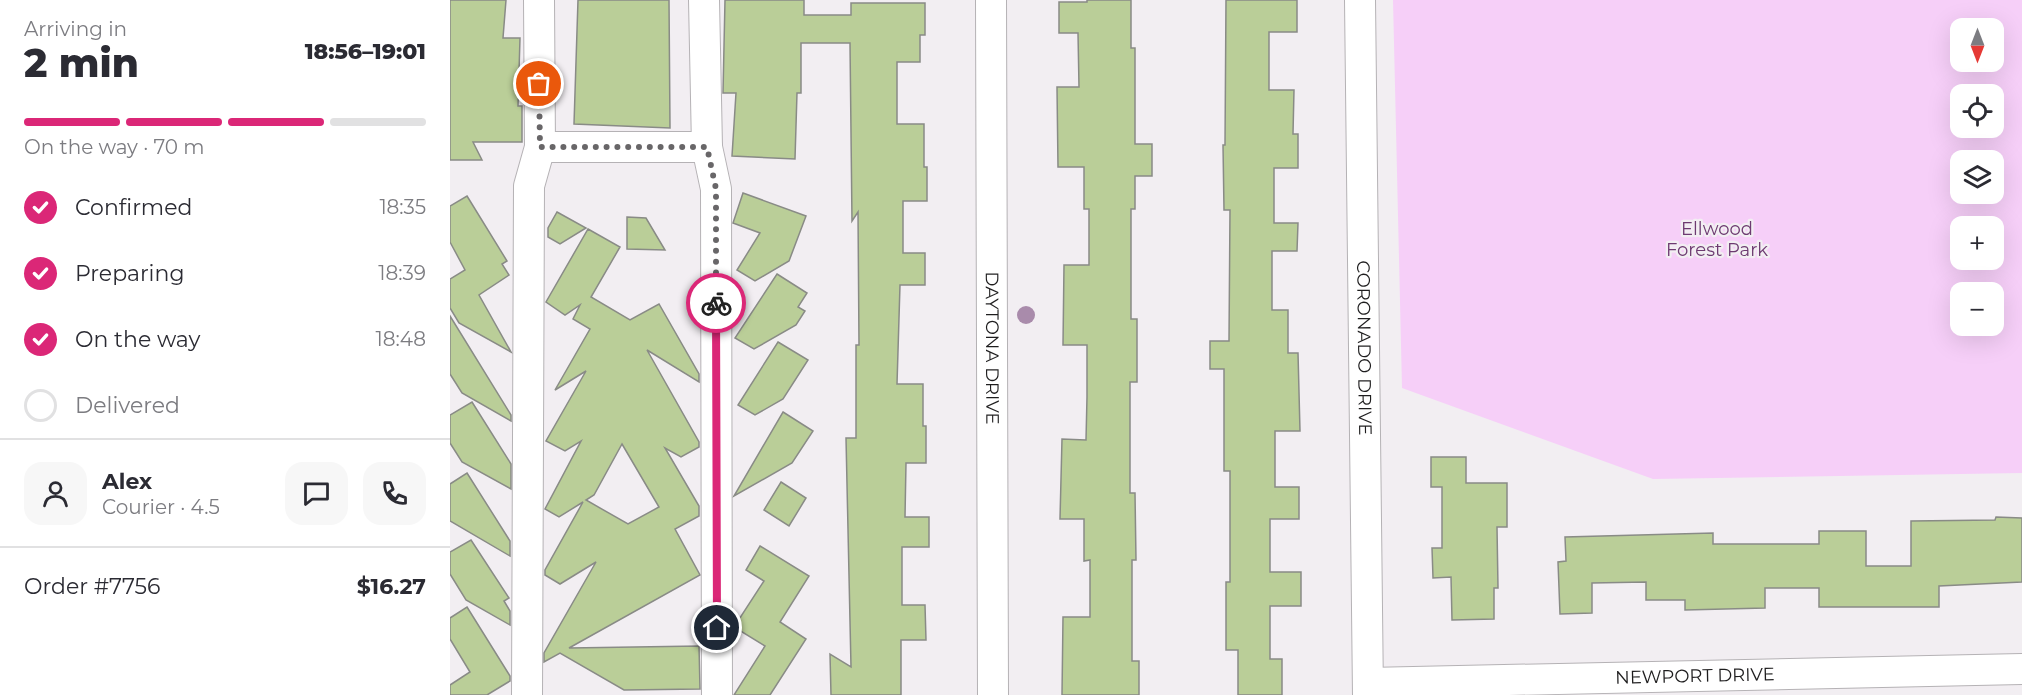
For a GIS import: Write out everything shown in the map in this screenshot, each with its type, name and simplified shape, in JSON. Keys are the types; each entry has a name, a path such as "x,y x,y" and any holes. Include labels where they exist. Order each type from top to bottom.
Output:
{"street":[{"path":"527,695 529,186 540,147 539,0"},
{"path":"704,0 707,147 716,189 717,695"},
{"name":"DAYTONA DRIVE","path":"991,0 993,695"},
{"name":"CORONADO DRIVE","path":"1360,0 1368,689"},
{"path":"540,147 707,147"},
{"name":"NEWPORT DRIVE","path":"1368,689 2022,669"}],"green space":[{"name":"Ellwood Forest Park","path":"1393,0 2022,0 2022,473 1653,479 1402,388"}],"building":[{"path":"450,0 506,0 503,38 520,38 518,106 522,106 522,142 473,142 482,160 450,160"},
{"path":"578,0 669,0 670,128 574,124"},
{"path":"725,0 804,0 804,15 851,15 851,3 925,3 925,35 920,35 920,62 897,62 897,124 924,124 924,167 927,167 927,201 903,201 903,253 925,253 925,285 900,285 897,384 923,384 923,426 926,426 926,463 906,463 905,517 929,517 929,547 902,547 902,605 925,605 926,640 901,640 901,695 831,695 830,654 851,667 846,438 856,438 856,345 859,345 858,212 852,221 850,43 801,43 801,93 797,93 795,159 732,156 736,93 723,93"},
{"path":"1087,0 1131,0 1131,48 1135,48 1135,144 1152,144 1152,176 1135,176 1135,209 1131,209 1131,319 1137,319 1137,382 1130,382 1130,493 1135,493 1136,560 1132,560 1132,661 1139,661 1139,695 1062,695 1063,617 1090,617 1090,560 1084,561 1084,519 1060,519 1062,439 1086,440 1087,397 1087,345 1063,345 1064,265 1089,265 1089,209 1084,209 1084,167 1058,167 1057,87 1079,87 1078,33 1059,33 1059,2 1087,2"},
{"path":"1226,0 1297,0 1297,32 1269,32 1269,90 1294,90 1293,134 1298,134 1298,168 1274,168 1274,223 1298,223 1297,251 1272,251 1272,310 1288,310 1288,353 1298,353 1300,431 1275,431 1275,487 1299,487 1299,519 1270,519 1270,572 1301,572 1301,606 1270,606 1270,659 1282,659 1282,695 1238,695 1238,650 1226,650 1226,582 1230,582 1230,471 1224,471 1224,369 1210,369 1210,341 1229,341 1230,210 1224,210 1223,145 1225,145"},
{"path":"743,193 806,216 789,261 755,281 737,270 760,233 733,223"},
{"path":"467,196 507,261 502,264 509,275 479,295 511,352 459,323 450,308 450,279 465,270 450,242 450,206"},
{"path":"557,212 586,228 560,244 548,237 548,228"},
{"path":"627,217 646,218 665,250 627,249"},
{"path":"588,229 620,247 591,297 630,320 659,304 699,374 699,382 647,350 699,442 699,447 681,457 665,448 699,506 699,516 675,529 700,575 569,648 699,646 700,689 624,690 560,653 544,662 544,653 596,562 560,584 545,575 545,570 583,502 559,517 545,509 581,441 565,451 546,441 586,371 555,390 590,329 573,319 580,305 565,315 546,302","holes":["622,444 659,507 628,524 586,500 594,495"]},
{"path":"777,274 807,293 798,307 805,311 796,325 754,349 735,338"},
{"path":"450,316 511,415 511,421 462,393 450,374"},
{"path":"778,342 808,360 783,399 755,415 738,405"},
{"path":"472,402 511,464 511,489 462,462 450,443 450,415"},
{"path":"783,412 813,431 792,463 734,496"},
{"path":"1431,457 1466,457 1466,483 1507,483 1507,527 1497,527 1498,588 1494,588 1494,619 1452,620 1451,577 1433,578 1432,548 1442,548 1442,487 1431,487"},
{"path":"467,473 510,541 510,556 450,521 450,484"},
{"path":"781,482 806,498 789,526 764,510"},
{"path":"1996,517 2022,518 2022,582 1939,586 1939,607 1819,607 1819,588 1765,588 1765,608 1685,610 1685,600 1646,600 1646,582 1592,583 1592,613 1560,614 1558,562 1566,561 1565,537 1713,533 1713,544 1819,544 1819,531 1866,531 1866,566 1911,566 1911,521 1995,520"},
{"path":"471,540 509,598 504,601 510,611 510,625 466,600 450,574 450,552"},
{"path":"760,546 809,576 780,622 806,639 770,695 734,695 765,646 734,627 764,581 746,570"},
{"path":"467,607 510,676 510,681 487,695 450,695 450,685 470,672 450,639 450,618"}],"way so far":[{"path":"539,84 540,147 707,147 716,189 716,303"}],"route":[{"path":"716,303 717,628"}]}
